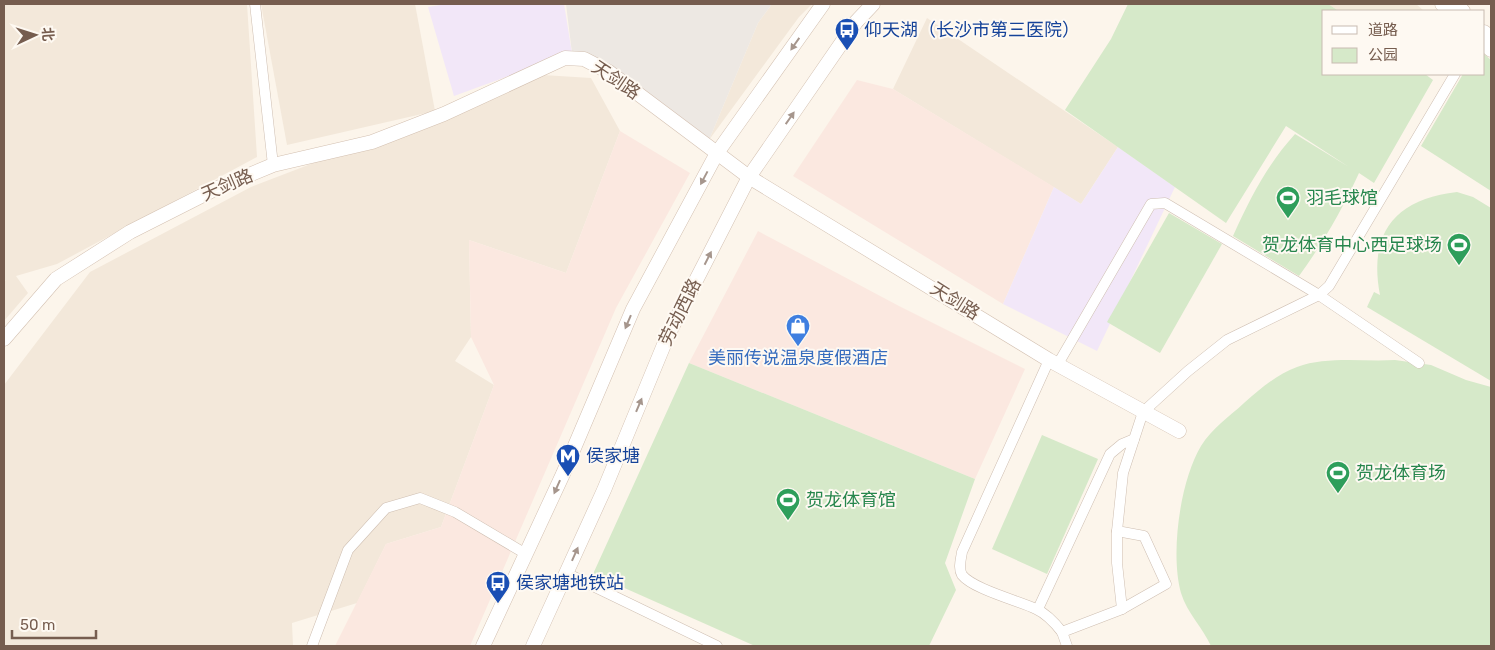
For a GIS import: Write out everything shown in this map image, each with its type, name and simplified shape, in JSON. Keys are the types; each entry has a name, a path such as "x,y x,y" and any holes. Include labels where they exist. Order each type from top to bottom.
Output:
{"main road":[{"path":"483,646 526,554 633,309 717,153 823,4"},
{"name":"劳动西路","path":"533,646 604,490 668,335 750,177 856,22 873,4"},
{"name":"天剑路","path":"4,339 56,279 130,232 213,190 273,165 372,142 444,114 565,58 584,59 609,72 750,177 1054,362 1179,431"}],"street":[{"path":"254,4 273,165"},
{"path":"1122,609 1117,563 1117,531 1123,472 1144,412 1188,371 1226,340 1319,295 1329,286 1454,75"},
{"path":"1067,646 1062,632 1053,621 1038,609 991,592 962,575 960,565 962,552 1054,362 1151,204 1165,203 1198,222 1319,295 1419,363"},
{"path":"1038,609 1110,454 1122,444 1134,439"},
{"path":"312,646 348,550 386,508 420,498 456,512 526,554"},
{"path":"1062,632 1122,609 1166,584 1144,536 1117,531"},
{"path":"566,573 717,646"}],"shaded area":[{"path":"4,4 247,4 257,157 57,264 16,276 28,293 4,321 4,281 6,280 4,280"},
{"path":"261,4 415,4 435,111 287,145"},
{"path":"447,4 564,4 572,53 454,96 428,7"},
{"path":"566,4 772,4 758,23 709,140 572,53"},
{"path":"772,4 812,4 799,17 709,140 758,23"},
{"path":"1328,4 1416,4 1423,10 1337,10"},
{"path":"927,18 1118,147 1081,204 893,89"},
{"path":"543,75 591,78 620,131 566,273 469,240 471,337 455,361 494,385 441,527 386,544 357,603 292,623 293,646 4,646 4,385 90,272 251,187"},
{"path":"857,80 893,89 1054,187 1003,304 793,176"},
{"path":"620,131 690,173 616,308 470,646 335,646 386,544 441,527 494,385 471,337 469,240 566,273"},
{"path":"1118,147 1175,187 1097,351 1003,304 1054,187 1081,204"},
{"path":"758,231 899,306 1025,369 975,479 689,363"}],"green space":[{"path":"1128,4 1328,4 1337,10 1322,10 1322,75 1426,75 1433,80 1374,183 1359,173 1332,226 1299,276 1233,236 1239,222 1268,170 1295,134 1349,167 1286,126 1226,223 1065,110 1111,39"},
{"path":"1485,55 1491,60 1491,191 1421,146 1462,75 1485,75"},
{"path":"1457,192 1473,197 1491,208 1491,381 1367,307 1374,292 1380,295 1377,273 1378,254 1383,237 1391,223 1402,211 1417,202"},
{"path":"1169,213 1222,244 1160,353 1107,322"},
{"name":"贺龙体育场","path":"1395,360 1431,365 1466,380 1491,387 1491,646 1211,646 1191,614 1181,593 1177,558 1179,518 1187,478 1201,446 1215,428 1269,383 1289,370 1320,362"},
{"name":"贺龙体育馆","path":"689,363 975,479 945,563 956,590 929,646 755,646 593,574"},
{"path":"1042,435 1098,459 1047,574 992,549"}],"place":[{"name":"仰天湖（长沙市第三医院）","path":"847,51"},
{"name":"羽毛球馆","path":"1288,219"},
{"name":"贺龙体育中心西足球场","path":"1459,266"},
{"name":"美丽传说温泉度假酒店","path":"798,347"},
{"name":"侯家塘","path":"568,477"},
{"name":"贺龙体育场","path":"1338,494"},
{"name":"贺龙体育馆","path":"788,521"},
{"name":"侯家塘地铁站","path":"498,604"}]}
